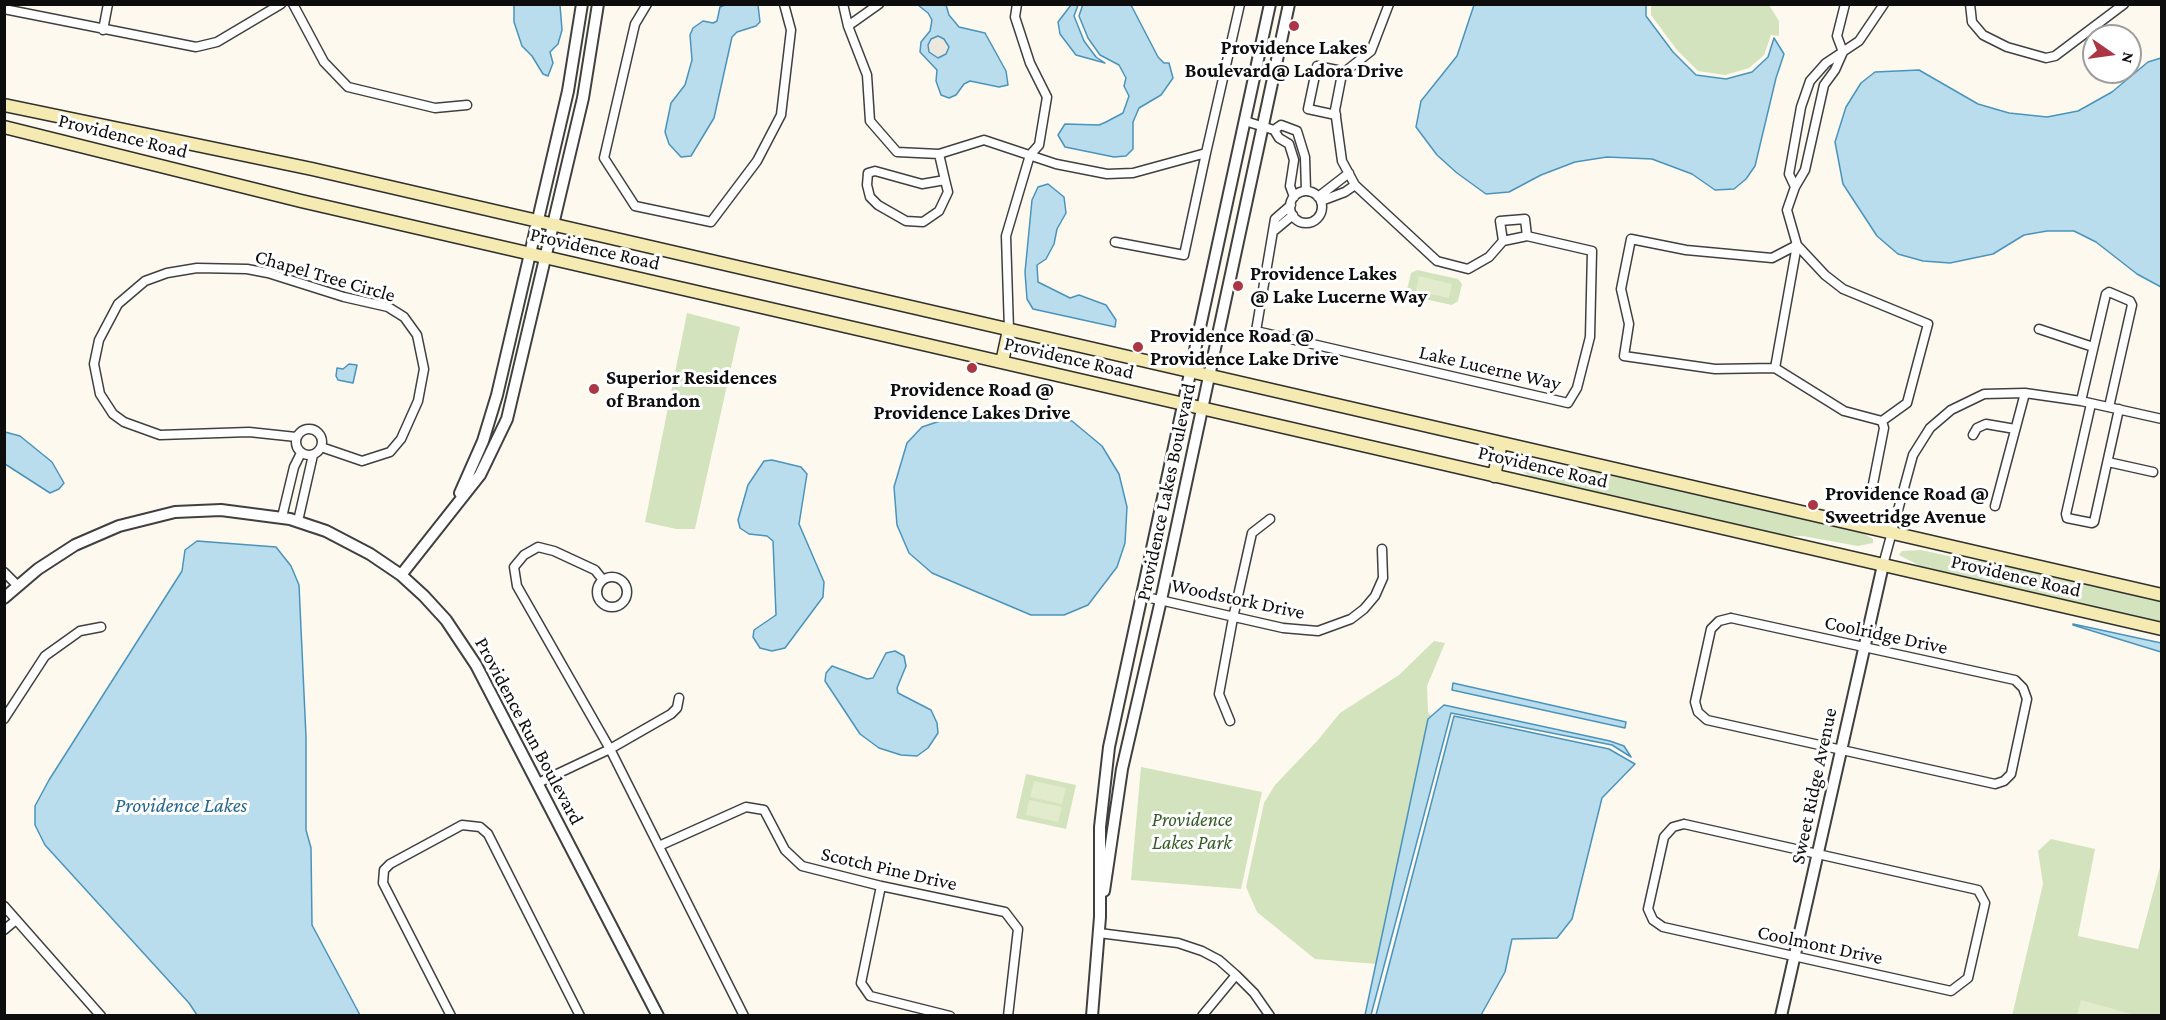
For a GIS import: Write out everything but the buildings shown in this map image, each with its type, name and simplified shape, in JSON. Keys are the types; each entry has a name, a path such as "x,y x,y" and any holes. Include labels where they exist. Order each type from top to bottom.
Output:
{"main road":[{"name":"Providence Road","path":"4,105 312,169 2162,595"},
{"path":"60,140 65,119"},
{"name":"Providence Road","path":"4,127 301,201 2162,629"},
{"path":"1002,362 1009,330"},
{"path":"1494,476 1502,443"}],"street":[{"path":"103,30 108,4"},
{"path":"4,9 196,47 216,42 281,4"},
{"path":"293,4 324,62 348,87 435,108 467,105"},
{"path":"447,517 476,460 489,423 573,66 582,4"},
{"path":"400,575 490,459 507,419 589,70 597,4"},
{"path":"647,4 635,24 604,158 635,206 711,222 757,161 781,115 791,30 784,4"},
{"path":"843,4 848,26 867,75 870,121 897,152 939,154 984,140 1083,171 1107,174 1133,173 1206,153"},
{"path":"848,26 879,4"},
{"path":"1009,330 1006,236 1030,155 1039,145 1047,98 1024,45 1015,17 1017,4"},
{"path":"1116,242 1184,255 1240,4"},
{"name":"Providence Lakes Boulevard","path":"1100,917 1098,866 1106,767 1270,4"},
{"name":"Providence Lakes Boulevard","path":"1092,1016 1100,917 1120,777 1210,376 1289,4"},
{"path":"1336,115 1308,109 1317,66 1337,70 1342,74 1371,51 1389,4"},
{"path":"1845,4 1838,36 1843,52 1835,70 1824,85 1813,125 1805,170 1787,210 1797,245 1824,275 1843,289 1928,324 1907,403 1882,421"},
{"path":"1795,188 1789,174 1798,122 1810,81 1826,63 1859,41 1884,4"},
{"path":"1970,4 1972,22 1983,35 2007,47 2046,58 2055,56 2124,4"},
{"name":"Lake Lucerne Way","path":"1292,201 1275,219 1275,230 1256,332 1568,403 1577,388 1590,337 1592,251 1527,236 1503,242 1489,257 1468,269 1437,261 1355,185 1348,173 1342,161 1336,115 1342,74"},
{"path":"1245,121 1274,130 1279,138 1289,144 1294,160 1290,186 1293,215 1301,221 1311,222 1319,216 1320,199 1348,173"},
{"path":"1798,122 1813,125"},
{"path":"1274,130 1281,125 1297,131 1305,157 1306,191"},
{"path":"939,154 948,192 939,211 923,222 906,221 878,205 870,197 866,177 868,173 875,171 922,184 945,180"},
{"path":"1306,191 1320,199 1345,192 1355,185"},
{"path":"1292,201 1306,191"},
{"path":"1275,230 1293,215"},
{"path":"1503,242 1500,221 1524,219 1527,236"},
{"path":"1797,245 1772,258 1686,250 1631,239 1621,289 1629,324 1624,356 1714,369 1775,368 1844,411 1882,421"},
{"path":"1775,368 1797,245"},
{"name":"Chapel Tree Circle","path":"197,268 247,269 388,308 404,317 417,335 424,360 418,401 401,440 390,452 362,461 321,447 322,438 313,429 301,431 296,438 242,432 160,435 124,422 113,414 100,394 94,364 99,340 118,304 145,280 167,273 197,268"},
{"path":"2081,401 2106,294 2109,292 2132,304 2109,407"},
{"path":"2039,329 2093,347"},
{"path":"1995,506 2025,393"},
{"path":"1883,565 1913,455 1930,428 1951,410 1984,394 2025,393 2081,401 2162,418"},
{"path":"2091,404 2066,514 2067,518 2094,522 2119,409"},
{"path":"1873,484 1884,428 1882,421"},
{"path":"1973,435 1977,428 1986,424 2016,429"},
{"path":"296,438 296,446 301,453 313,454"},
{"path":"298,521 313,454 321,447"},
{"path":"282,517 294,467 301,453"},
{"path":"2108,462 2153,472"},
{"name":"Providence Run Boulevard","path":"4,598 17,585 75,545 139,519 175,512 206,510 282,517 298,521 356,545 400,575 424,596 461,642 493,693 658,1016"},
{"path":"1230,721 1218,694 1233,618 1252,533 1270,519"},
{"path":"603,580 595,570 554,551 538,547 524,555 514,567 517,586 610,749 744,1016"},
{"name":"Woodstork Drive","path":"1142,596 1301,632 1318,631 1351,620 1364,609 1383,578 1382,549"},
{"name":"Sweet Ridge Avenue","path":"1782,1016 1883,565"},
{"path":"4,572 17,585"},
{"name":"Coolridge Drive","path":"1731,618 2015,680 2023,688 2027,699 2011,774 2004,781 1995,784 1840,750 1707,720 1698,712 1695,702 1711,629 1719,621 1731,618"},
{"path":"4,719 45,656 80,632 101,627"},
{"path":"538,783 610,749 671,714 680,699"},
{"name":"Scotch Pine Drive","path":"659,846 746,807 764,810 785,850 802,866 881,886 1005,912 1018,929 1008,1016"},
{"name":"Coolmont Drive","path":"1684,824 1818,854 1978,890 1985,903 1968,978 1951,991 1663,927 1653,920 1648,909 1664,837 1673,827 1684,824"},
{"path":"451,1016 383,883 384,870 390,864 462,825 480,827 488,834 580,1016"},
{"path":"881,886 861,983 870,996 950,1016"},
{"path":"4,906 101,1016"},
{"path":"4,930 16,920"},
{"path":"1099,933 1178,943 1219,960 1254,993 1270,1016"},
{"path":"1202,1016 1236,975"}],"green space":[{"path":"1651,5 1769,5 1779,21 1779,36 1771,35 1764,55 1749,68 1725,75 1698,71 1677,50 1651,15"},
{"path":"1417,270 1458,279 1462,284 1458,301 1452,305 1410,296 1407,290 1411,273"},
{"path":"1419,276 1452,284 1449,298 1416,291"},
{"path":"687,313 740,327 695,529 676,529 645,522"},
{"path":"1531,462 1583,471 1605,471 1857,530 1873,539 1873,543 1858,546 1803,536 1780,536 1537,480 1512,466 1513,463"},
{"path":"1921,550 1971,561 1992,560 2161,599 2161,623 1928,570 1899,555 1902,551"},
{"path":"1434,641 1445,643 1427,686 1428,712 1431,716 1376,964 1315,959 1257,912 1246,887 1264,803 1275,785 1340,713 1399,675"},
{"name":"Providence Lakes Park","path":"1141,767 1262,792 1241,889 1131,880"},
{"path":"1026,774 1076,785 1066,829 1016,818"},
{"path":"1034,781 1066,788 1062,804 1030,797"},
{"path":"1029,800 1062,807 1058,822 1026,815"},
{"path":"2051,839 2095,849 2078,936 2138,949 2161,863 2161,1015 2012,1016 2043,884 2038,851"},
{"path":"2081,1000 2135,1015 2077,1015"}],"shaded area":[{"path":"938,36 948,43 949,47 942,57 938,58 928,51 927,47 934,37"}],"water":[{"path":"727,4 758,5 760,22 756,26 737,32 732,37 714,118 691,156 681,157 669,144 665,132 671,103 685,85 692,60 690,35 693,28 703,21 713,23 717,21 720,7"},
{"path":"1083,4 1131,5 1158,57 1164,63 1169,63 1173,78 1161,95 1139,108 1133,122 1133,149 1126,156 1114,157 1065,147 1058,135 1065,124 1099,125 1123,113 1129,96 1124,86 1126,78 1119,65 1100,55 1088,38 1079,16"},
{"path":"514,5 560,5 562,30 558,44 550,52 553,63 548,76 543,74 532,56 522,46 514,22"},
{"path":"918,5 946,5 949,15 959,27 985,33 1006,71 1008,85 999,87 970,81 964,84 956,95 949,98 941,95 936,81 937,70 920,52 921,42 930,31 932,20 928,13","holes":["938,36 944,39 949,47 946,54 938,58 929,52 928,45 931,39"]},
{"path":"1071,5 1078,5 1074,16 1084,41 1096,57 1105,63 1076,55 1060,34 1058,22"},
{"path":"1474,5 1646,5 1646,16 1673,52 1696,75 1726,79 1752,72 1768,57 1774,38 1784,54 1755,166 1746,179 1734,189 1715,190 1692,174 1652,159 1607,157 1575,162 1541,175 1509,192 1486,194 1437,155 1416,127 1421,101 1457,56"},
{"path":"2161,58 2161,287 2137,274 2096,242 2074,231 2047,231 2024,235 1993,254 1950,263 1923,261 1898,254 1877,236 1843,184 1835,142 1846,107 1861,83 1875,72 1919,70 1978,104 2009,113 2047,117 2078,111 2122,84 2142,84 2142,67 2148,62"},
{"path":"1048,184 1064,197 1066,213 1057,229 1054,244 1046,259 1037,265 1038,282 1070,298 1079,295 1106,305 1116,320 1115,327 1033,309 1027,299 1025,272 1032,200 1038,187"},
{"path":"349,364 357,365 353,383 338,380 337,368 343,369"},
{"path":"1023,411 1072,421 1102,446 1119,474 1127,507 1125,543 1117,567 1088,605 1064,615 1031,615 932,573 909,553 897,525 894,487 907,443 922,427 952,417"},
{"path":"5,432 20,436 52,462 64,483 59,489 50,493 5,464"},
{"path":"772,460 801,467 807,474 799,524 824,582 823,597 785,648 772,651 760,648 753,637 754,630 776,615 773,541 767,536 749,534 740,528 738,520 748,485 764,461"},
{"name":"Providence Lakes","path":"197,541 276,547 291,566 299,585 306,737 306,830 311,848 312,925 360,1015 197,1015 189,1003 45,845 35,825 35,806 49,780 182,571 185,550"},
{"path":"2073,625 2161,643 2161,652"},
{"path":"895,651 904,656 906,666 897,688 898,693 931,710 937,723 938,733 928,748 917,756 901,755 879,748 860,734 825,681 826,673 832,666 867,679 873,678 886,653"},
{"path":"1453,683 1626,722 1625,728 1452,690"},
{"path":"1444,705 1610,741 1624,746 1631,757 1612,745 1451,713 1371,1015 1365,1015 1428,719"},
{"path":"1454,716 1609,749 1635,764 1602,798 1572,919 1557,938 1512,939 1505,972 1481,1015 1376,1015"}],"place":[{"name":"Providence Lakes Boulevard@ Ladora Drive","path":"1294,26"},
{"name":"Providence Lakes @ Lake Lucerne Way","path":"1238,286"},
{"name":"Providence Road @ Providence Lake Drive","path":"1138,347"},
{"name":"Providence Road @ Providence Lakes Drive","path":"972,368"},
{"name":"Superior Residences of Brandon","path":"594,389"},
{"name":"Providence Road @ Sweetridge Avenue","path":"1813,505"}]}
